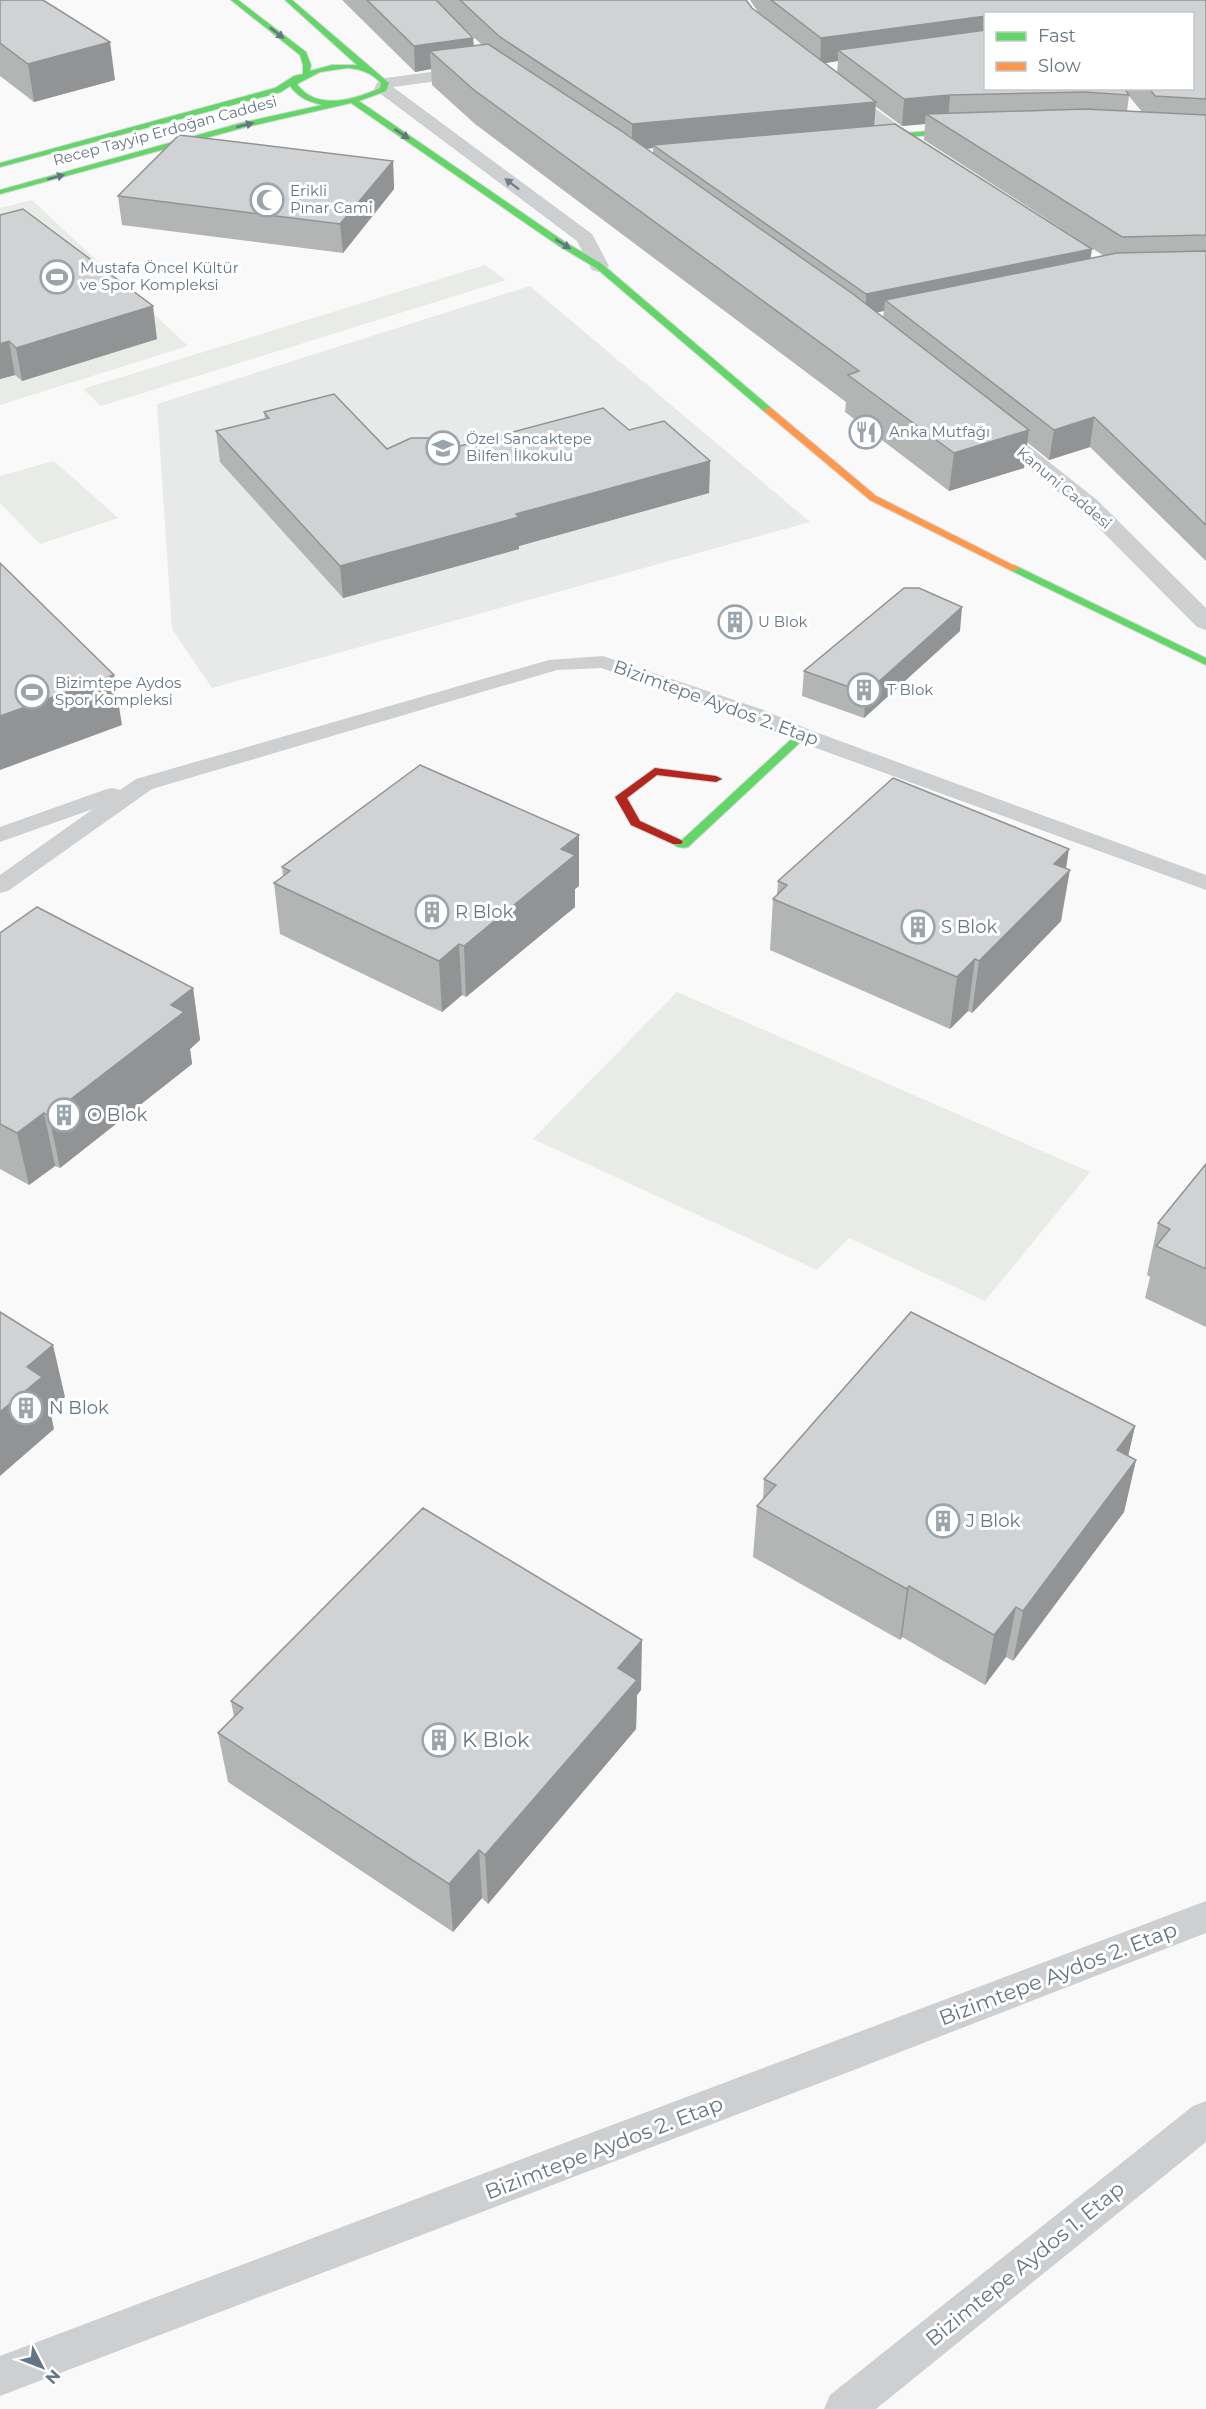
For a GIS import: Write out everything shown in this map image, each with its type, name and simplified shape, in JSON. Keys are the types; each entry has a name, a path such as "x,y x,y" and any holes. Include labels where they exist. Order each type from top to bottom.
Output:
{"street":[{"path":"234,0 303,54 307,64 301,76 293,84 294,90 299,96 323,102 354,101 367,98 384,86 493,69 478,54"},
{"path":"288,0 368,70 383,78 384,86 585,238 599,266"},
{"name":"Recep Tayyip Erdoğan Caddesi","path":"0,165 278,90 301,76 329,67 368,70"},
{"path":"824,79 898,135 937,160"},
{"path":"354,101 562,244 599,266 873,498 1206,662"},
{"name":"Recep Tayyip Erdoğan Caddesi","path":"0,192 244,125 339,103"},
{"path":"851,139 981,130"},
{"name":"Kanuni Caddesi","path":"971,412 1089,505 1206,622"},
{"path":"716,779 655,771 621,797 635,823 684,844 802,735"}],"lane":[{"name":"Bizimtepe Aydos 2. Etap","path":"0,886 144,784 556,664 603,662 756,715 802,735 1206,883"},
{"path":"0,835 144,784"},
{"name":"Bizimtepe Aydos 2. Etap","path":"0,2376 854,2053 1206,1917"},
{"name":"Bizimtepe Aydos 1. Etap","path":"844,2409 1206,2119"}],"shaded area":[{"name":"Mustafa Öncel Kültür ve Spor Kompleksi","path":"32,200 188,346 0,405 0,208"},
{"path":"485,265 506,280 101,406 83,389"},
{"name":"Özel Sancaktepe Bilfen İlkokulu","path":"530,286 810,522 212,688 172,629 157,404"},
{"path":"54,461 118,518 40,544 0,503 0,476"},
{"path":"677,992 1090,1172 985,1301 849,1238 817,1270 533,1139"}],"building":[{"path":"0,0 43,0 110,42 28,64 0,43"},
{"path":"367,0 436,0 473,38 414,46"},
{"path":"460,0 746,0 752,8 876,102 632,124 500,37"},
{"path":"771,0 1206,0 1206,99 1155,96 1150,90 1194,90 1194,12 984,12 984,16 821,38"},
{"path":"984,30 984,90 1125,90 1129,95 1084,92 950,95 904,99 838,50"},
{"path":"488,44 620,130 853,294 1029,430 954,453 848,375 859,371 474,90 430,51"},
{"path":"1085,109 1206,115 1206,235 1122,237 926,114"},
{"path":"895,124 1092,249 866,294 653,145"},
{"path":"179,135 393,161 340,224 118,196"},
{"path":"23,209 153,306 16,348 9,341 0,344 0,215"},
{"path":"1206,251 1206,525 1094,417 1054,430 885,300 1117,253"},
{"path":"334,394 387,449 411,438 429,438 460,446 603,408 629,430 664,421 710,461 516,514 519,517 340,566 216,431 269,418 264,412"},
{"path":"0,563 114,675 0,716"},
{"path":"904,588 919,588 962,607 866,693 804,671"},
{"path":"420,765 579,835 561,849 575,855 464,946 459,944 439,961 274,883 290,871 282,867"},
{"path":"893,778 1069,849 1054,864 1070,870 979,961 975,959 957,977 773,899 787,885 778,881"},
{"name":"O Blok","path":"37,907 193,988 171,1005 184,1012 49,1116 44,1113 17,1133 0,1124 0,933"},
{"path":"1206,1164 1206,1269 1156,1246 1170,1229 1158,1223"},
{"path":"0,1312 53,1345 27,1367 42,1377 0,1412"},
{"name":"J Blok","path":"911,1312 1135,1426 1117,1450 1136,1460 1023,1611 1016,1607 994,1635 909,1586 907,1589 757,1506 776,1485 764,1479"},
{"name":"K Blok","path":"423,1508 642,1640 618,1668 637,1680 485,1855 479,1850 449,1884 218,1733 243,1708 231,1701"}],"traffic: fast":[{"path":"234,0 303,54 307,65 306,73"},
{"path":"288,0 368,70"},
{"path":"0,165 278,90 289,83 303,77 317,71 332,67 362,67 374,73 385,83 383,89 361,98 321,103 300,94 293,84 297,78"},
{"path":"354,101 562,244 599,266 768,410"},
{"path":"0,192 244,125 331,105"},
{"path":"866,138 970,130"},
{"path":"1014,568 1206,662"},
{"path":"677,842 684,845 802,735"}],"traffic: slow":[{"path":"768,410 873,498 1014,568"}],"traffic: jam":[{"path":"677,842 635,823 621,797 655,771 716,779"}],"place":[{"name":"Erikli Pınar Cami","path":"267,200"},
{"name":"Mustafa Öncel Kültür ve Spor Kompleksi","path":"57,277"},
{"name":"Anka Mutfağı","path":"866,432"},
{"name":"Özel Sancaktepe Bilfen İlkokulu","path":"443,448"},
{"name":"U Blok","path":"735,622"},
{"name":"T Blok","path":"864,690"},
{"name":"Bizimtepe Aydos Spor Kompleksi","path":"32,692"},
{"name":"R Blok","path":"432,912"},
{"name":"S Blok","path":"918,927"},
{"name":"O Blok","path":"64,1115"},
{"name":"N Blok","path":"26,1408"},
{"name":"J Blok","path":"943,1521"},
{"name":"K Blok","path":"439,1740"}]}
